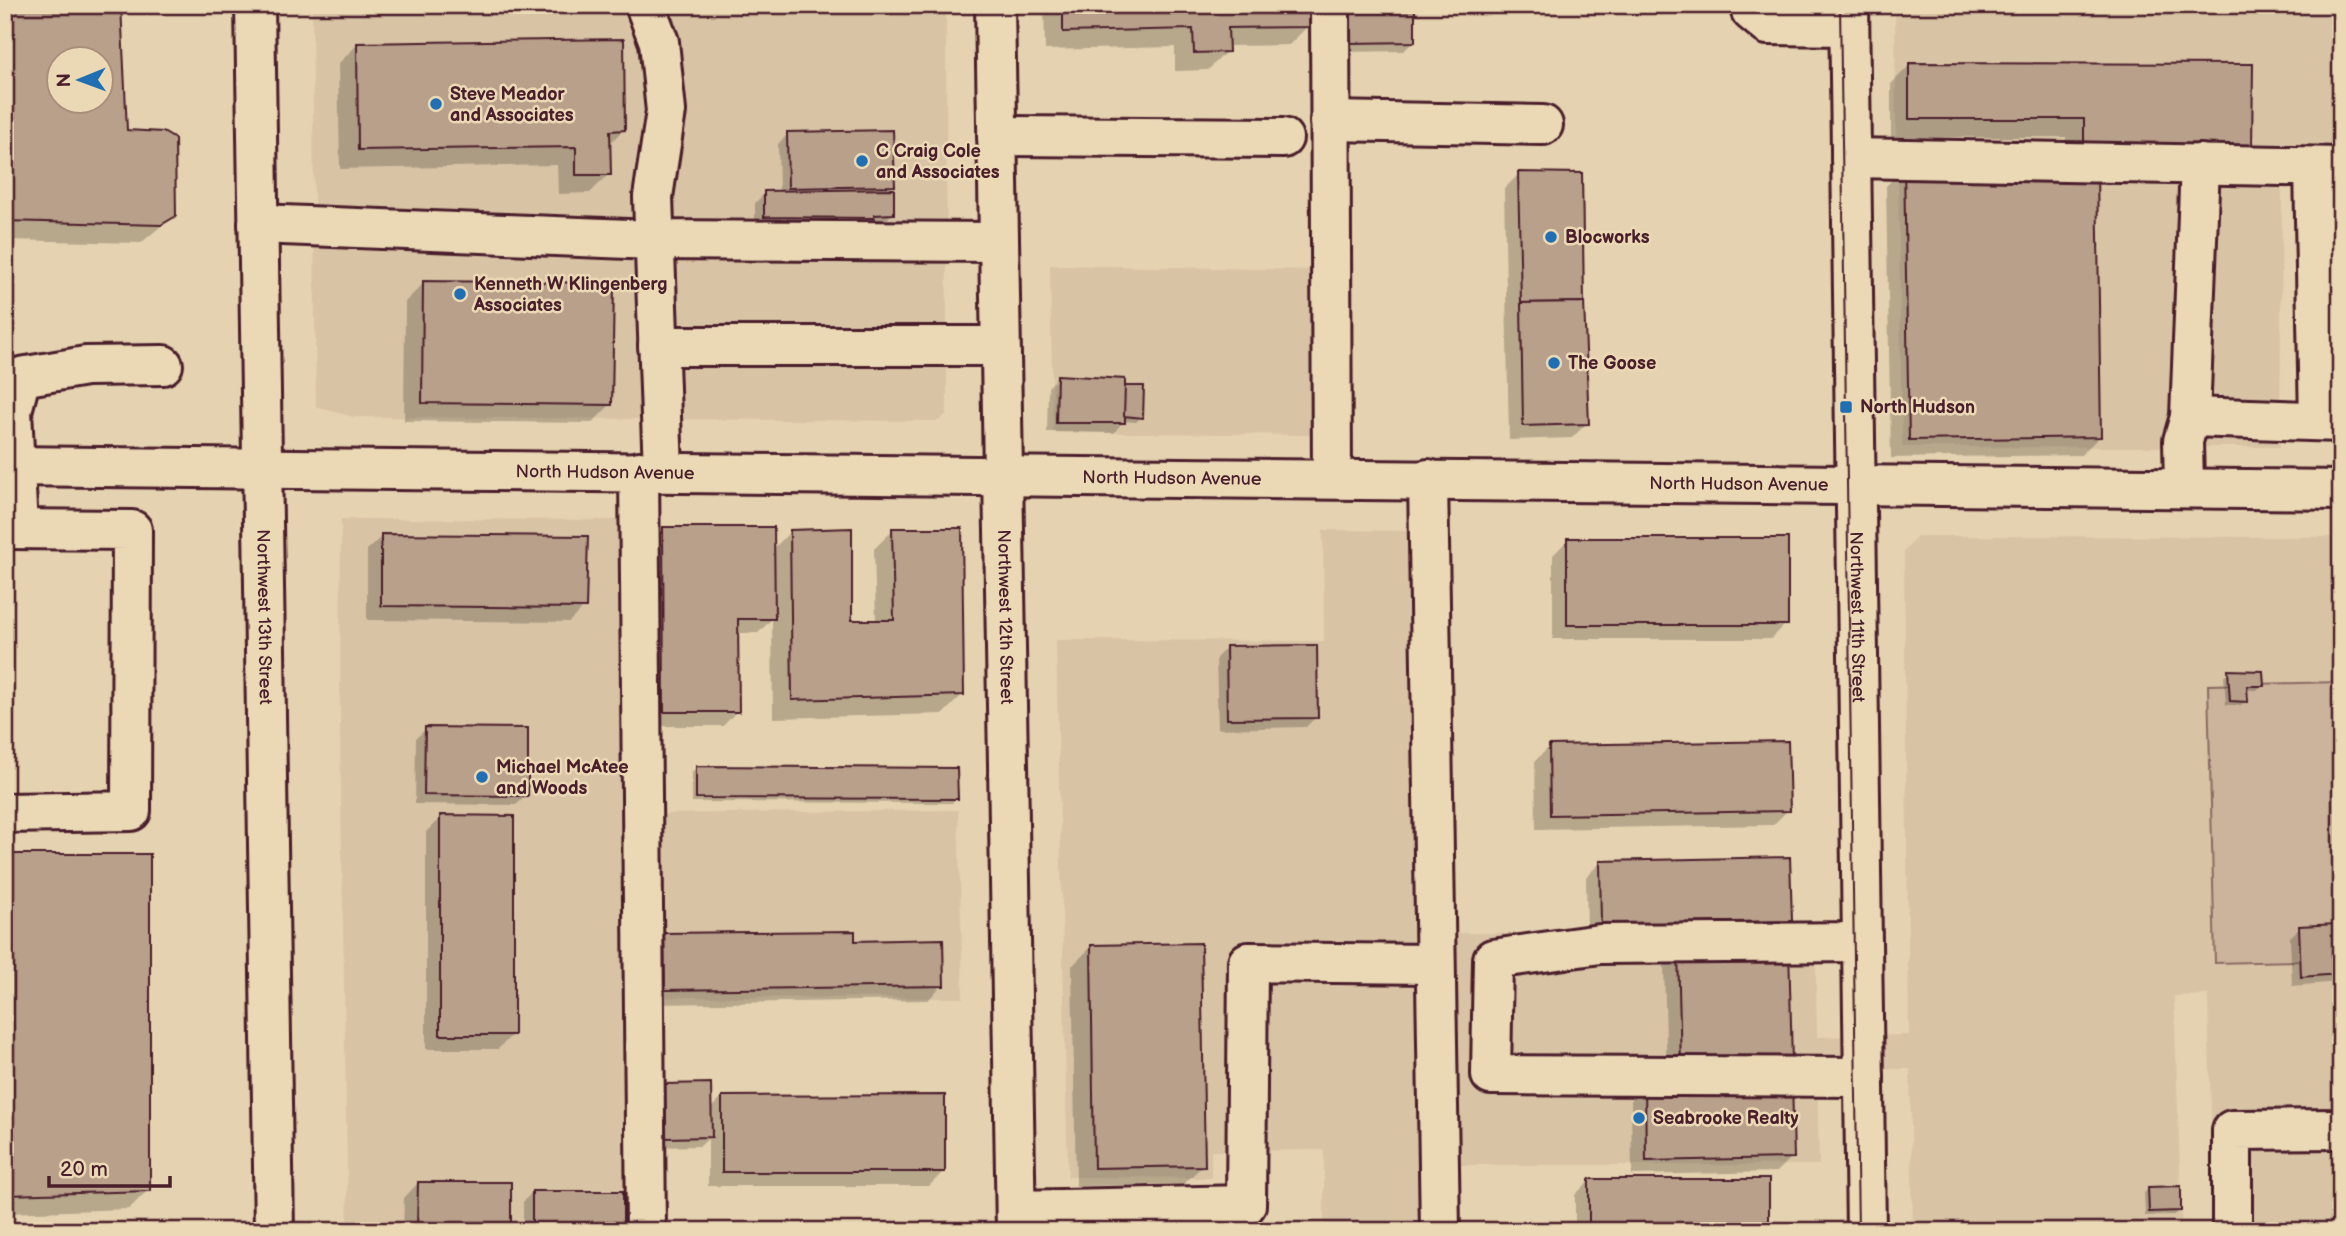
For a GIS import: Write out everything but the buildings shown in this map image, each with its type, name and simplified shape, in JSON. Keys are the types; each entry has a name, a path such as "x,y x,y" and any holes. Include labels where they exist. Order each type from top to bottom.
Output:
{"street":[{"name":"Northwest 13th Street","path":"255,5 274,1231"},
{"path":"645,5 659,41 666,111 653,197 658,346 651,471 646,1231"},
{"name":"Northwest 12th Street","path":"995,5 1016,1220"},
{"path":"1330,5 1332,478"},
{"path":"1751,5 1751,11 1768,25 1849,15"},
{"name":"Northwest 11th Street","path":"1849,15 1866,1231"},
{"path":"1330,121 1543,125"},
{"path":"997,136 1283,138"},
{"path":"1851,158 2327,167 2330,421 2190,417"},
{"path":"2184,486 2183,441 2190,417 2200,164"},
{"path":"258,225 653,240 999,242"},
{"path":"658,346 1000,346"},
{"path":"5,813 131,811 132,530 11,528 9,466 12,411 21,377 86,366 163,365"},
{"name":"North Hudson Avenue","path":"9,466 2341,489"},
{"path":"1428,479 1440,1231"},
{"path":"1861,942 1600,944 1493,959 1491,1074 1864,1077"},
{"path":"1016,1220 1246,1205 1248,962 1436,964"},
{"path":"2232,1231 2232,1130 2341,1129"}],"shaded area":[{"path":"312,5 946,5 947,413 939,421 354,417 316,407"},
{"path":"1895,5 2341,5 2341,160 1896,153"},
{"path":"1898,168 2282,174 2280,447 1902,447"},
{"path":"1050,265 1318,270 1317,435 1053,432"},
{"path":"341,519 628,520 624,809 629,1231 348,1231 340,727"},
{"path":"1323,530 1414,531 1424,1231 1324,1231 1324,1150 1211,1151 1211,1178 1068,1177 1056,640 1324,641"},
{"path":"1917,536 2341,537 2341,1231 2214,1231 2208,995 2174,996 2182,1231 1913,1231 1910,1069 1817,1070 1819,1165 1459,1165 1457,933 1815,935 1817,1037 1909,1035 1904,552"},
{"path":"2341,682 2341,960 2215,963 2208,685"},
{"path":"958,810 963,998 658,997 654,814"}],"tram line":[{"path":"1840,5 1858,1231"}],"place":[{"name":"Steve Meador and Associates","path":"436,104"},
{"name":"C Craig Cole and Associates","path":"862,161"},
{"name":"Blocworks","path":"1551,237"},
{"name":"Kenneth W Klingenberg Associates","path":"460,294"},
{"name":"The Goose","path":"1554,363"},
{"name":"North Hudson","path":"1846,407"},
{"name":"Michael McAtee and Woods","path":"482,777"},
{"name":"Seabrooke Realty","path":"1639,1118"}]}
